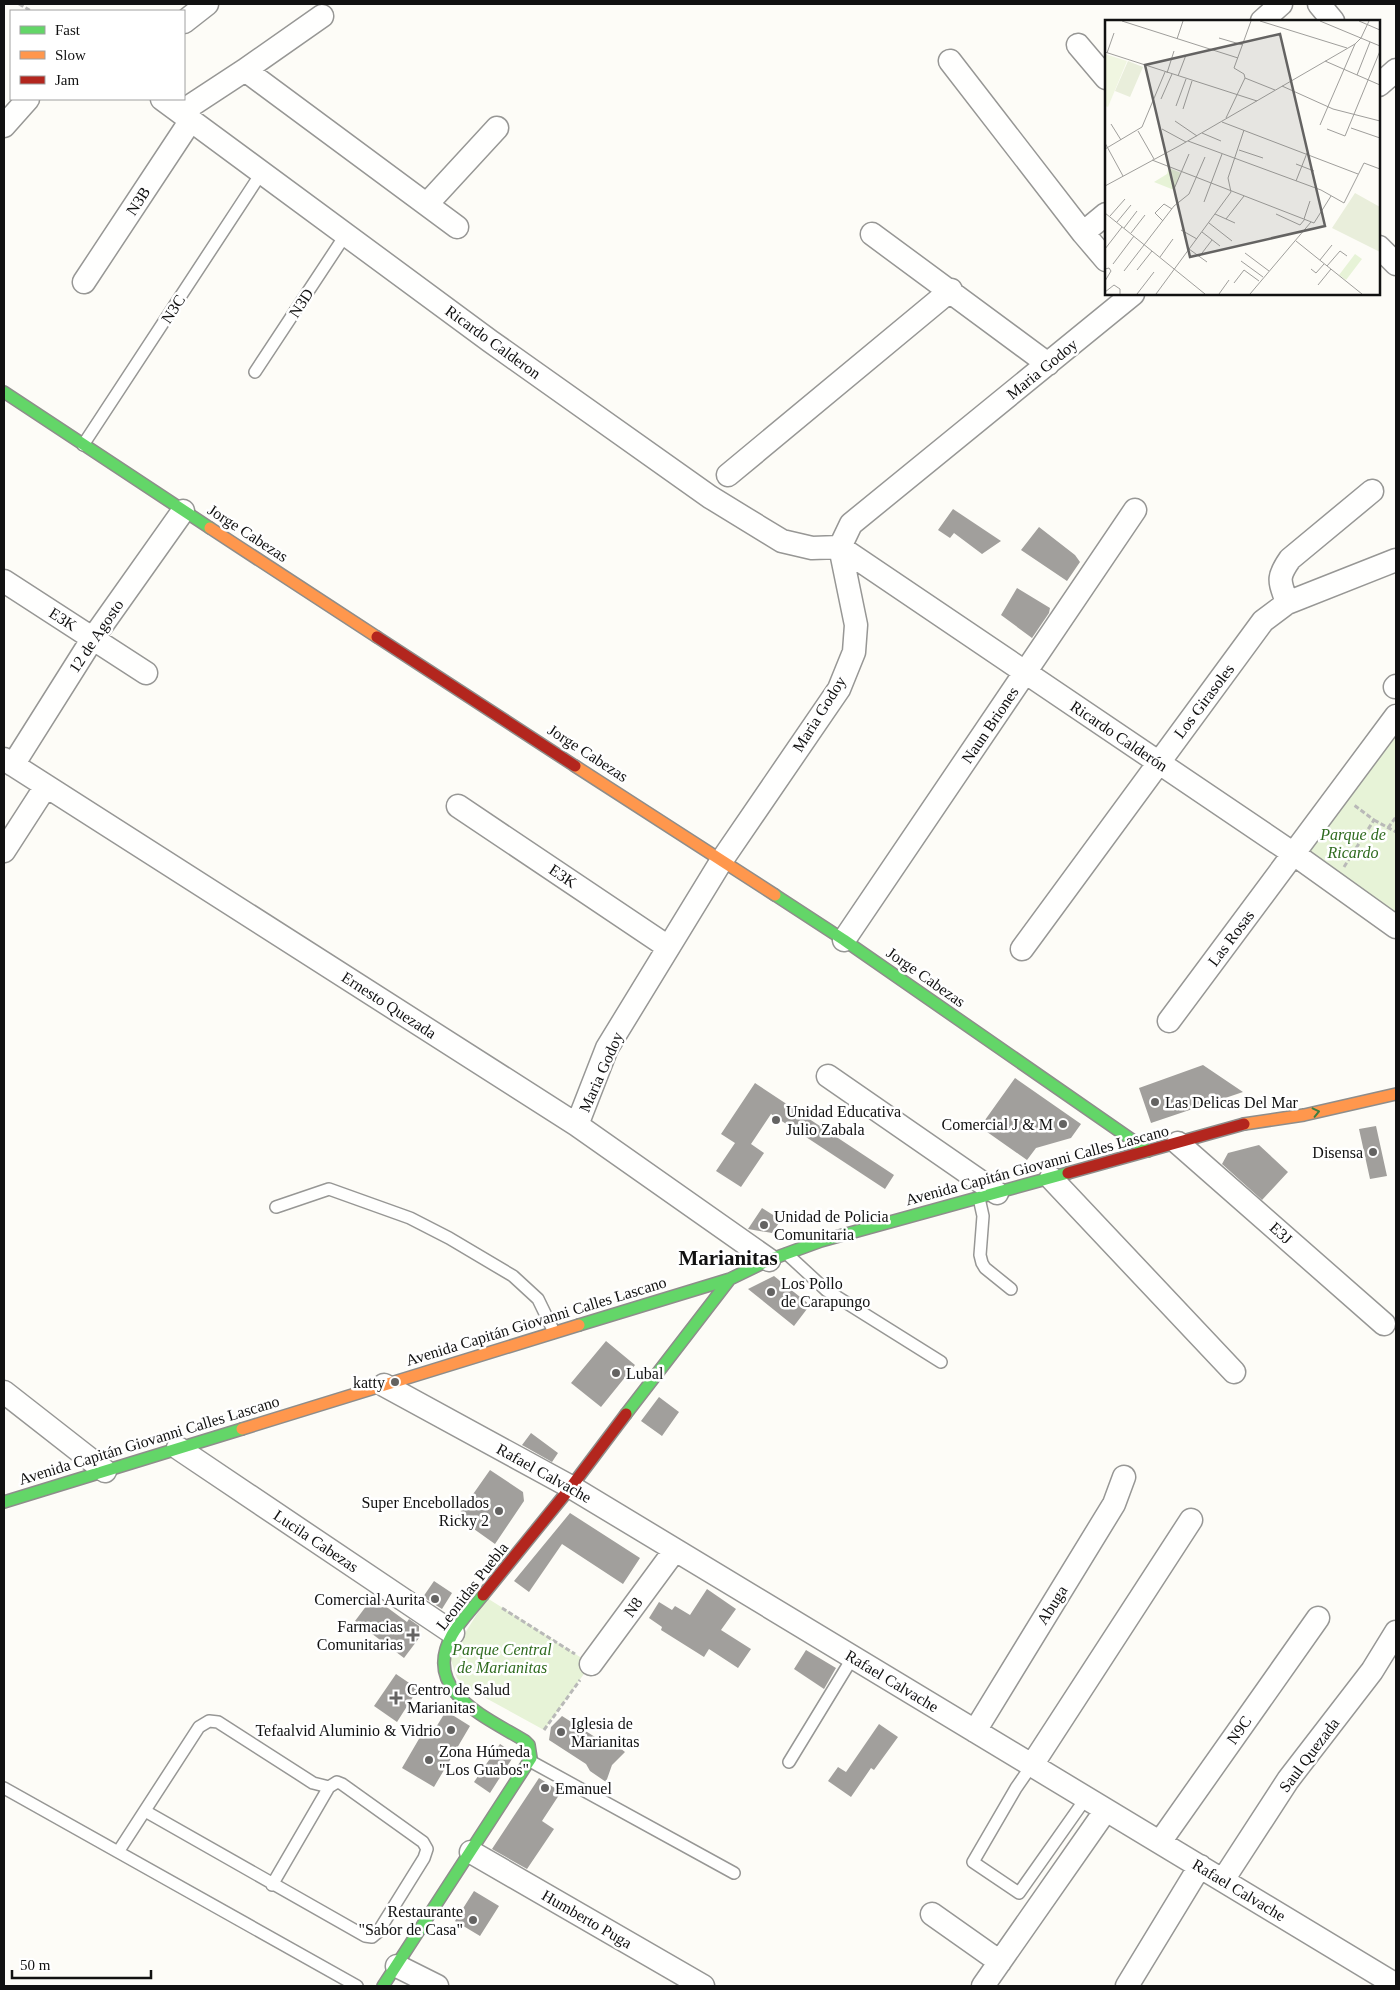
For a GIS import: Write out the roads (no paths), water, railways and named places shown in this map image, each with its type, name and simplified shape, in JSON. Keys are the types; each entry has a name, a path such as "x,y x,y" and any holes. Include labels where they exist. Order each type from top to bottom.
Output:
{"street":[{"path":"185,21 207,4"},
{"path":"1263,20 1281,4"},
{"path":"1319,4 1333,20"},
{"path":"186,116 245,70 322,16"},
{"path":"1078,45 1105,77"},
{"path":"950,61 1105,259"},
{"path":"245,70 457,227"},
{"path":"4,126 27,100"},
{"name":"Ricardo Calderon","path":"163,100 490,341 710,497 782,541 812,548 840,547"},
{"name":"N3B","path":"84,282 186,116"},
{"path":"427,204 497,128"},
{"path":"1083,233 1105,215"},
{"path":"872,234 951,290 1048,364"},
{"path":"1380,248 1396,264"},
{"path":"728,475 951,290"},
{"name":"Maria Godoy","path":"578,1125 607,1048 722,860 839,689 854,652 856,626 840,547 851,524 1131,295"},
{"name":"Jorge Cabezas","path":"4,392 183,511 844,940 1148,1151"},
{"path":"1287,603 1280,573 1290,559 1372,491"},
{"name":"Naun Briones","path":"844,940 1135,510"},
{"name":"12 de Agosto","path":"8,762 183,511"},
{"name":"Ricardo Calderón","path":"840,547 1294,854 1396,927"},
{"name":"Los Girasoles","path":"1022,949 1263,620 1287,603 1396,560"},
{"name":"E3K","path":"4,581 146,673"},
{"name":"Las Rosas","path":"1168,1021 1396,716"},
{"name":"Ernesto Quezada","path":"8,762 578,1125 777,1257"},
{"path":"4,851 46,786"},
{"name":"E3K","path":"458,806 668,947"},
{"path":"828,1076 988,1196"},
{"name":"Avenida Capitán Giovanni Calles Lascano","path":"1250,1122 1304,1115 1396,1094"},
{"name":"Avenida Capitán Giovanni Calles Lascano","path":"4,1502 730,1279 777,1257 821,1241 1250,1122 1290,1104"},
{"name":"E3J","path":"1178,1143 1384,1324"},
{"path":"1051,1178 1234,1372"},
{"name":"Leonidas Puebla","path":"530,1755 525,1741 476,1711 458,1696 446,1681 443,1667 444,1657 453,1633 571,1488 730,1279"},
{"path":"662,1299 674,1300 685,1310 690,1318 690,1330"},
{"name":"Rafael Calvache","path":"384,1385 571,1488 1396,1984"},
{"path":"4,1392 105,1471"},
{"name":"Lucila Cabezas","path":"178,1448 453,1633"},
{"name":"Abuga","path":"975,1731 1114,1504 1124,1477"},
{"path":"1032,1765 1191,1520"},
{"name":"N8","path":"591,1664 675,1550"},
{"name":"N9C","path":"1160,1842 1318,1618"},
{"name":"Saul Quezada","path":"1223,1880 1288,1780 1366,1679 1396,1632"},
{"path":"383,1986 471,1852 530,1755"},
{"path":"983,1986 1106,1810"},
{"name":"Humberto Puga","path":"471,1852 703,1986"},
{"path":"1127,1986 1200,1866"},
{"path":"932,1914 1000,1962"},
{"path":"397,1966 437,1986"}],"lane":[{"name":"N3C","path":"83,445 262,172"},
{"name":"N3D","path":"256,372 346,234"},
{"path":"276,1207 329,1189 410,1218 449,1238 513,1276 538,1299 554,1332"},
{"path":"988,1196 983,1216 980,1255 985,1268 1011,1289"},
{"path":"777,1257 941,1362"},
{"path":"789,1762 854,1657"},
{"path":"118,1852 199,1727 209,1721 218,1722 313,1784 329,1787"},
{"path":"530,1755 734,1873"},
{"path":"1032,1765 1016,1788 973,1862 1019,1893 1086,1798"},
{"path":"145,1811 272,1885 365,1936 372,1937 378,1932 424,1858 427,1849 423,1842 337,1782 329,1787 272,1885"},
{"path":"4,1788 357,1986"}],"place":[{"name":"Las Delicas Del Mar","path":"1155,1102"},
{"name":"Unidad Educativa Julio Zabala","path":"776,1120"},
{"name":"Comercial J & M","path":"1063,1124"},
{"name":"Disensa","path":"1373,1152"},
{"name":"Unidad de Policia Comunitaria","path":"764,1225"},
{"name":"Los Pollo de Carapungo","path":"771,1292"},
{"name":"Lubal","path":"616,1373"},
{"name":"katty","path":"395,1382"},
{"name":"Super Encebollados Ricky 2","path":"499,1511"},
{"name":"Comercial Aurita","path":"435,1599"},
{"name":"Farmacias Comunitarias","path":"413,1635"},
{"name":"Centro de Salud Marianitas","path":"396,1698"},
{"name":"Tefaalvid Aluminio & Vidrio","path":"451,1730"},
{"name":"Iglesia de Marianitas","path":"561,1732"},
{"name":"Zona Húmeda \"Los Guabos\"","path":"429,1760"},
{"name":"Emanuel","path":"545,1788"},
{"name":"Restaurante \"Sabor de Casa\"","path":"473,1920"}],"district":[{"name":"Marianitas","path":"728,1258"}],"park label":[{"name":"Parque de Ricardo","path":"1353,843"},
{"name":"Parque Central de Marianitas","path":"502,1658"}]}
